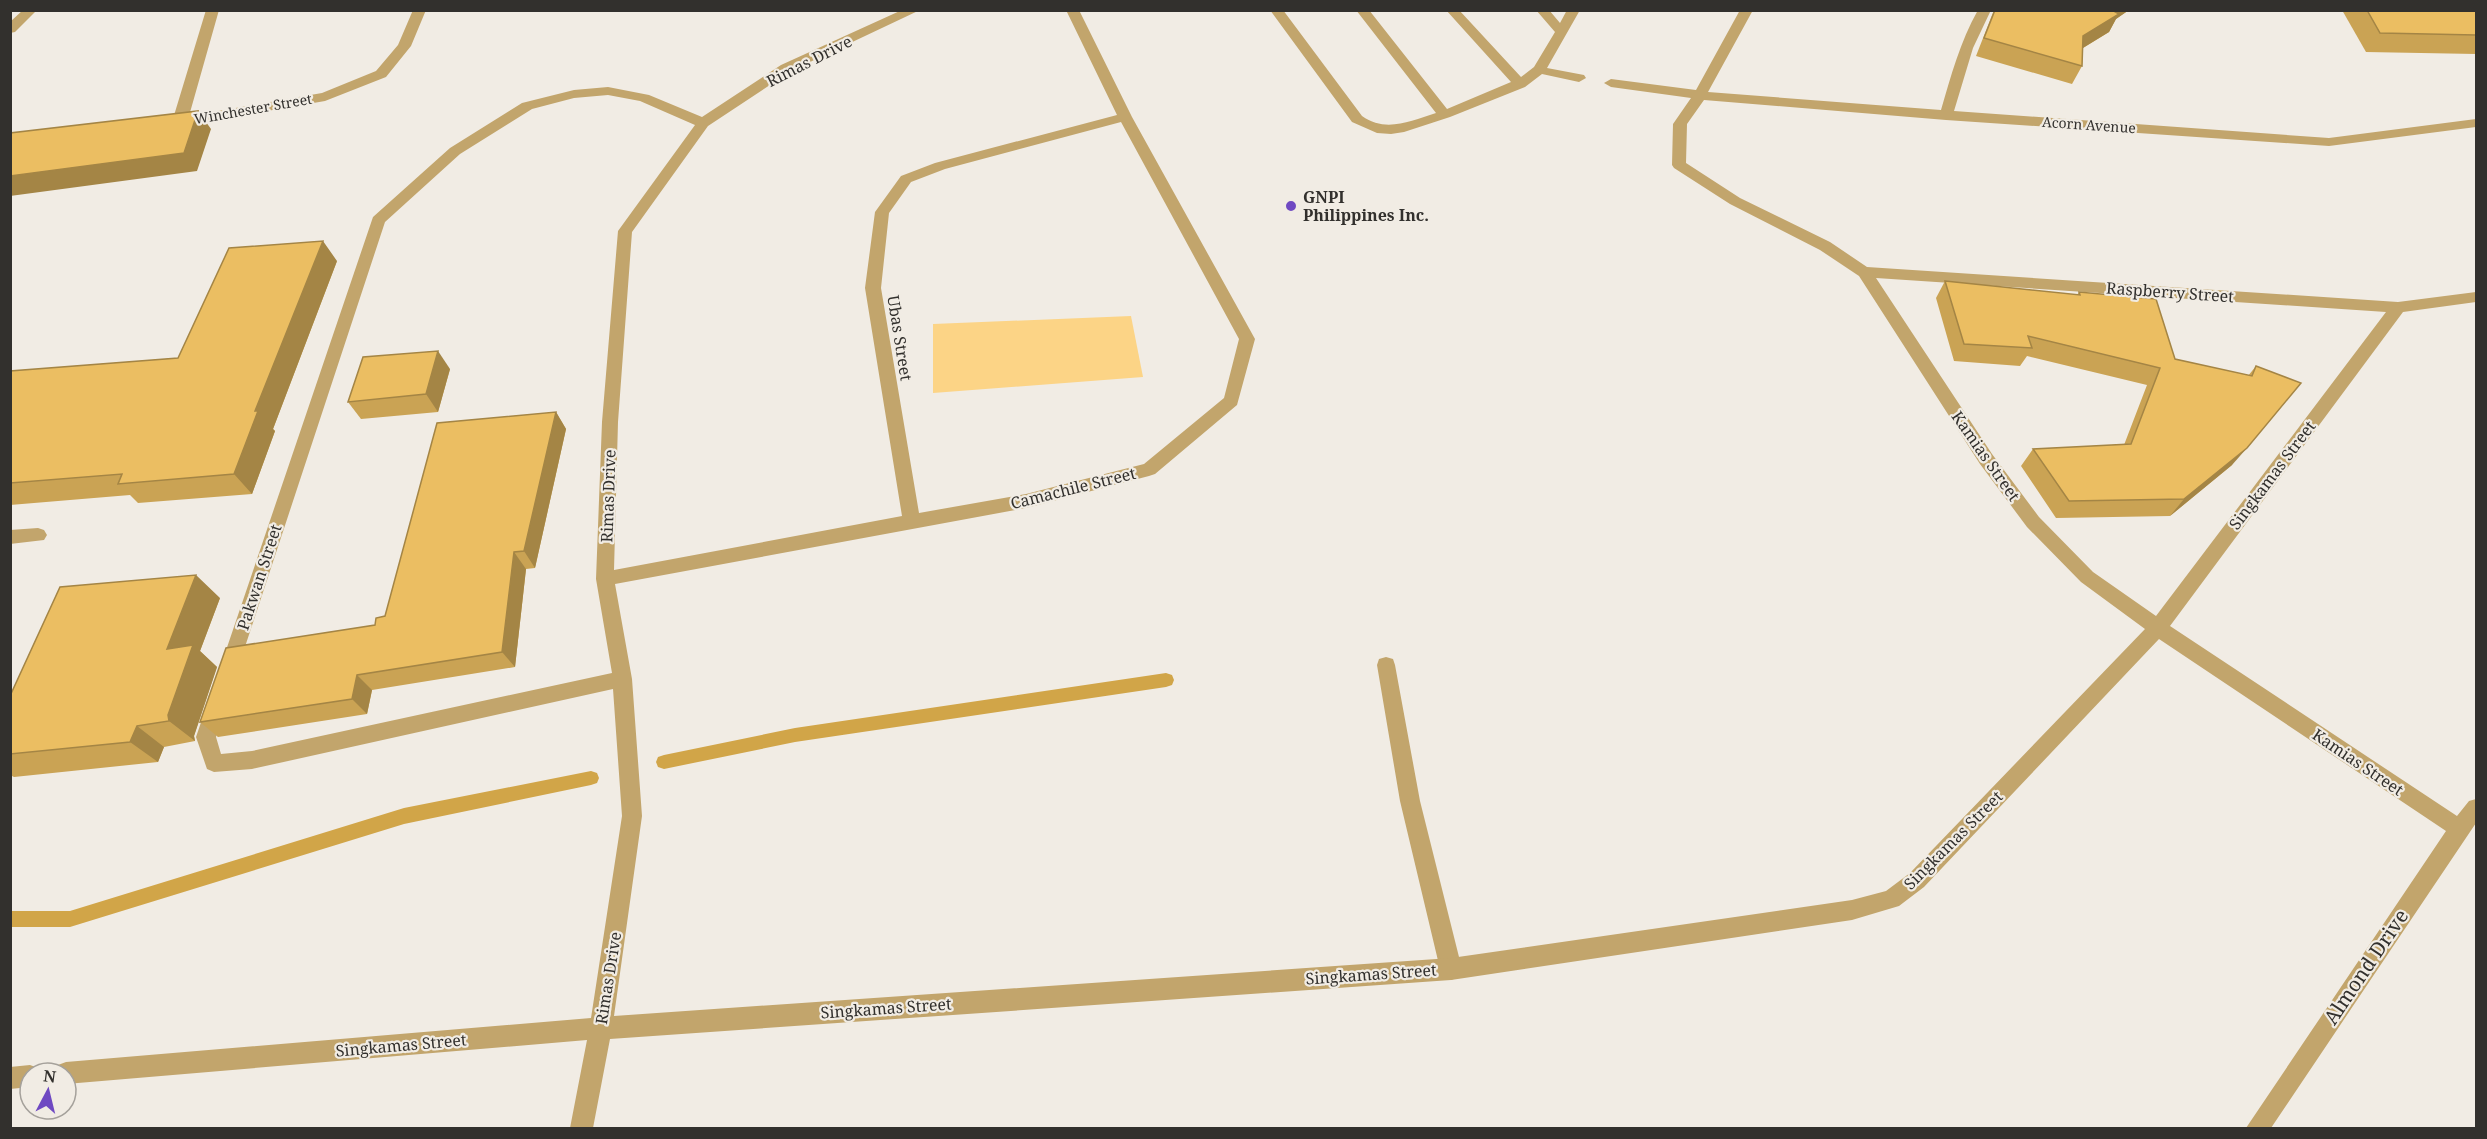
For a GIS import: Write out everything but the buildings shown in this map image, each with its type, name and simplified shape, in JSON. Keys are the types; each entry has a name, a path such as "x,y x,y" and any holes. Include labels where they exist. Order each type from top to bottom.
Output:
{"street":[{"path":"10,28 31,10"},
{"name":"Winchester Street","path":"213,10 174,123 325,97 381,74 404,46 420,10"},
{"name":"Rimas Drive","path":"582,1128 601,1028 633,816 622,679 605,579 610,422 625,231 703,123 786,68 914,10"},
{"name":"Camachile Street","path":"605,579 912,520 1026,501 1149,469 1231,401 1247,339 1125,117 1072,10"},
{"path":"1276,10 1357,119 1371,129 1391,130 1444,114 1520,84 1539,70 1574,10"},
{"path":"1362,10 1444,114"},
{"path":"1452,10 1520,84"},
{"path":"1542,10 1561,31"},
{"name":"Kamias Street","path":"1747,10 1700,95 1680,124 1679,165 1735,201 1825,246 1864,272 1986,459 2033,522 2087,577 2158,628 2459,829"},
{"path":"1946,116 1964,54 1975,26 1985,10"},
{"path":"1539,70 1579,78"},
{"name":"Acorn Avenue","path":"1611,83 1700,95 1946,116 2329,142 2476,123"},
{"name":"Pakwan Street","path":"622,679 252,760 214,764 206,737 378,220 455,151 527,106 574,94 608,91 644,98 703,123"},
{"name":"Ubas Street","path":"912,520 873,288 882,212 906,179 940,166 1125,117"},
{"name":"Raspberry Street","path":"1864,272 2398,307 2476,297"},
{"name":"Singkamas Street","path":"78,1072 601,1028 1451,969 1852,910 1892,899 1917,880 2158,628 2398,307"},
{"path":"10,537 38,535"},
{"path":"1386,665 1410,801 1451,969"},
{"name":"Almond Drive","path":"2258,1128 2459,829 2476,808"}],"shaded area":[{"path":"1131,316 1143,377 933,393 933,324"}],"waterway":[{"path":"664,762 795,735 1166,680"},
{"path":"10,919 70,919 404,816 591,778"}],"place":[{"name":"GNPI Philippines Inc.","path":"1291,206"}]}
